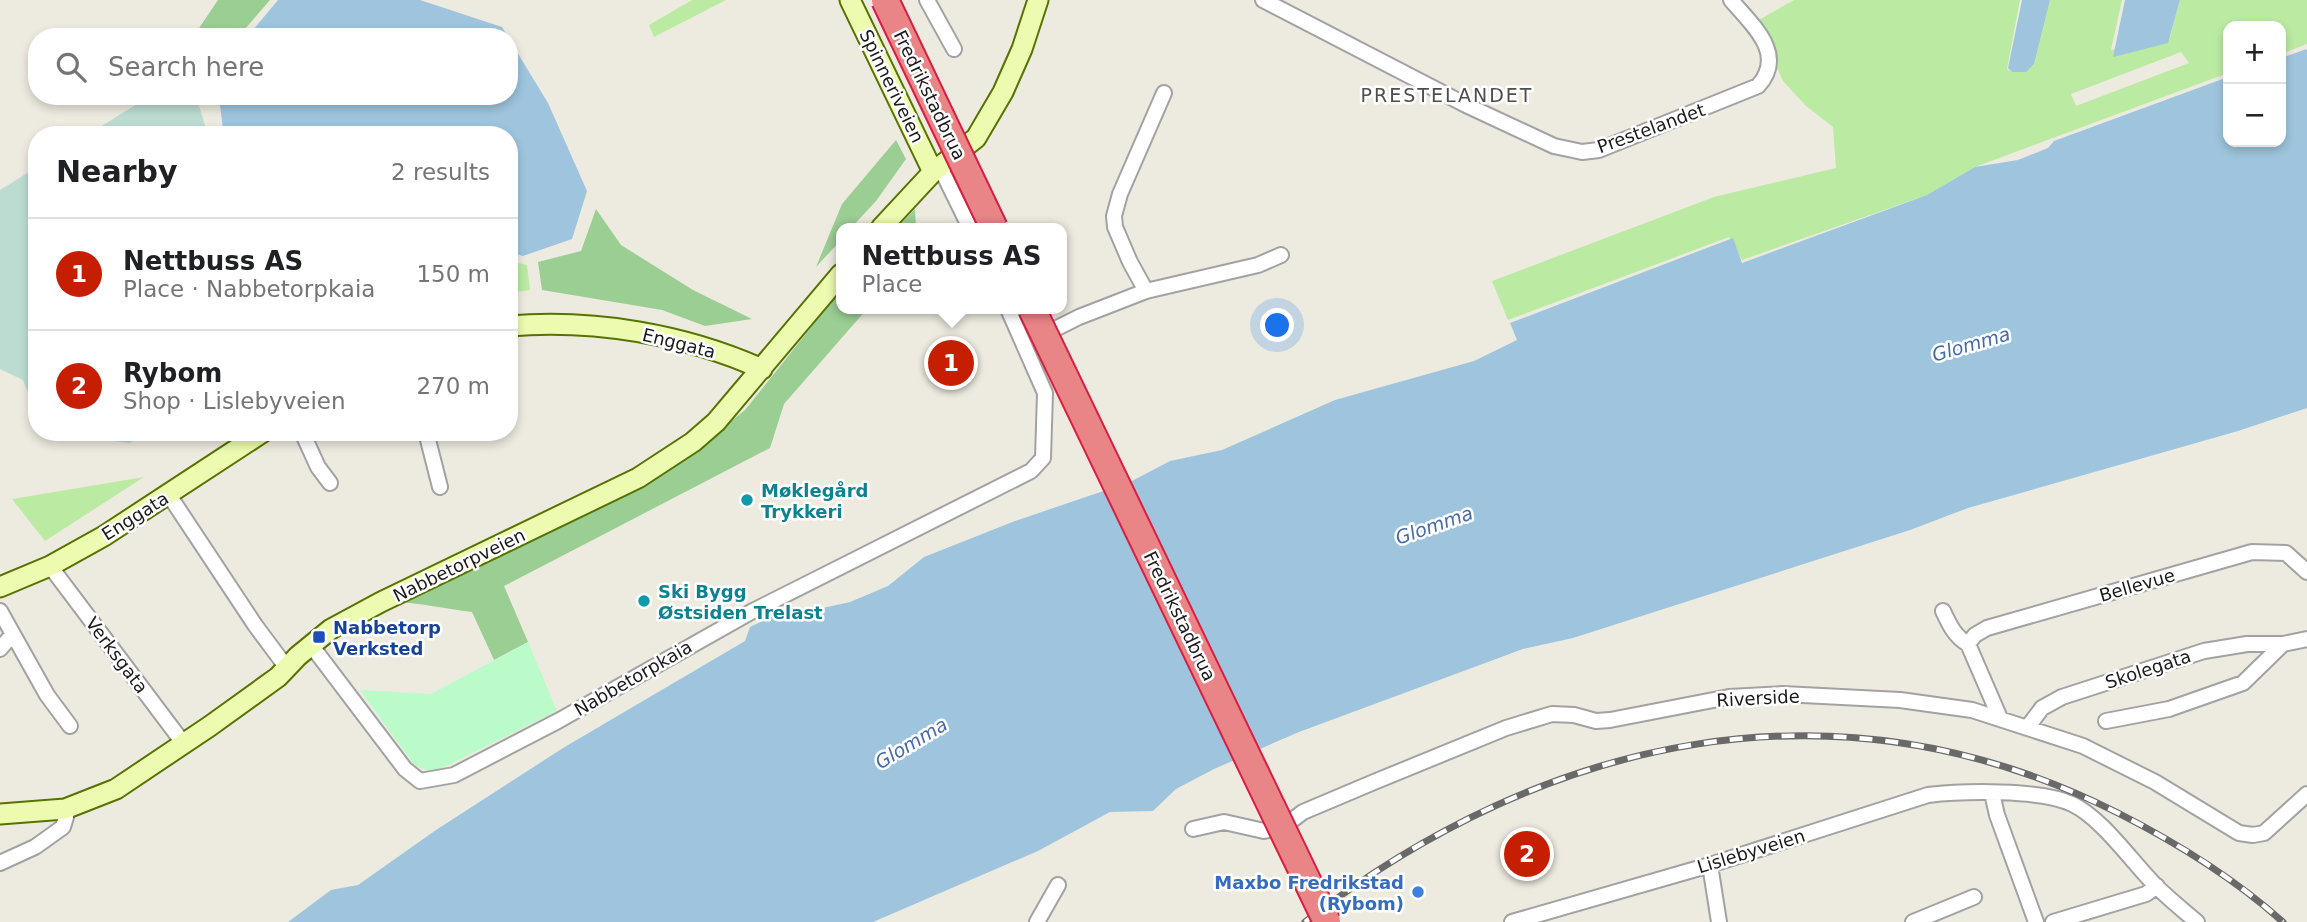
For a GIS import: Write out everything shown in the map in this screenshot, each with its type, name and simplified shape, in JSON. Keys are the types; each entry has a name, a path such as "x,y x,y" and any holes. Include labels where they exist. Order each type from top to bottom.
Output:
{"highway":[{"name":"Fredrikstadbrua","path":"884,0 992,223"},
{"name":"Fredrikstadbrua","path":"1034,314 1327,922"}],"main road":[{"name":"Spinneriveien","path":"850,0 937,170"},
{"path":"886,223 937,170 976,138 1003,92 1038,0"},
{"name":"Nabbetorpveien","path":"0,814 65,809 116,789 267,686 331,629 660,465 716,422 836,280"},
{"name":"Enggata","path":"518,325 607,327 692,344 762,369"},
{"name":"Enggata","path":"0,587 50,566 104,536 250,441"}],"street":[{"path":"927,0 954,50"},
{"name":"Prestelandet","path":"1263,0 1477,111 1554,146 1582,152 1599,150 1758,86 1769,71 1768,50 1758,32 1731,0"},
{"path":"1146,291 1115,227 1114,216 1120,194 1164,93"},
{"path":"937,170 967,223"},
{"path":"1024,344 1079,317 1146,291 1258,265 1281,254"},
{"name":"Nabbetorpkaia","path":"310,645 405,769 421,781 454,775 558,721 751,612 1031,471 1043,458 1045,393 1010,314"},
{"path":"306,441 318,467 330,483"},
{"path":"428,441 440,487"},
{"path":"169,495 255,625 287,668"},
{"name":"Bellevue","path":"1968,644 1975,635 1987,628 2252,552 2286,554 2307,572"},
{"name":"Verksgata","path":"50,566 184,744"},
{"path":"0,611 47,695 70,726"},
{"path":"1943,611 1949,626 1968,644 2000,718"},
{"path":"0,649 12,635"},
{"name":"Skolegata","path":"2027,728 2042,708 2062,697 2204,650 2247,644 2283,644 2307,639"},
{"path":"2106,721 2169,709 2243,683 2283,644"},
{"name":"Riverside","path":"1193,830 1224,822 1264,831 1283,827 1303,812 1506,728 1552,714 1574,715 1596,721 1610,720 1729,697 1783,694 1900,700 1972,710 2000,718 2083,746 2155,782 2239,833 2264,833 2307,794"},
{"name":"Lislebyveien","path":"1512,922 1710,865 1928,794 1953,792 2043,795 2071,803 2090,815 2157,886 2197,922"},
{"path":"1992,793 2036,922"},
{"path":"0,863 35,847 63,827 65,809"},
{"path":"1710,865 1719,922"},
{"path":"1037,922 1058,885"},
{"path":"2053,922 2146,894 2157,886"},
{"path":"1913,922 1974,897"}],"green space":[{"path":"218,0 270,0 246,28 199,28"},
{"path":"692,0 726,0 654,37 649,25"},
{"path":"1794,0 2020,0 2007,69 2012,72 2025,72 2034,64 2050,0 2122,0 2111,50 2170,37 2180,0 2307,0 2307,44 2286,52 2286,21 2223,21 2223,75 1975,167 1927,195 1742,260 1729,237 1508,320 1492,281 1714,197 1836,168 1833,127 1806,106 1783,81 1757,21","holes":["2181,52 2189,63 2076,106 2071,94"]},
{"path":"896,140 906,159 876,201 856,223 836,223 836,245 816,267 842,204"},
{"path":"596,209 621,245 693,290 752,319 705,326 662,310 542,290 538,262 581,251"},
{"path":"915,209 916,223 902,223"},
{"path":"518,263 527,265 530,290 518,292"},
{"path":"836,296 836,314 863,314 784,404 770,448 504,586 528,642 494,660 472,612 395,602 705,442 745,410"},
{"path":"144,477 45,541 12,499"},
{"path":"528,642 557,711 434,772 415,766 360,690 431,694"}],"shaded area":[{"path":"135,105 199,105 205,126 102,126"},
{"path":"28,173 28,392 23,380 0,369 0,190"}],"water":[{"path":"278,0 420,0 503,28 255,28"},
{"path":"2022,0 2050,0 2034,64 2026,72 2012,72 2008,68"},
{"path":"2125,0 2180,0 2168,43 2113,57"},
{"name":"Glomma","path":"2307,49 2307,408 2238,431 1968,508 1910,530 1573,638 1523,649 1299,732 1214,769 1176,789 1153,811 1110,812 1038,851 873,922 288,922 331,890 358,885 436,830 563,748 745,641 750,627 783,611 800,613 850,602 888,586 924,557 1015,521 1130,482 1170,461 1222,450 1335,400 1474,361 1517,340 1510,323 1733,238 1742,263 1927,195 1975,167 2018,160 2048,148 2054,141 2223,79 2223,147 2286,147 2286,56"},
{"path":"518,54 548,103 587,191 572,239 523,256 518,255 518,126 223,126 220,105 518,105"}],"railway":[{"path":"1305,922 1398,858 1495,806 1594,768 1697,744 1801,736 1906,744 2012,769 2118,813 2162,836 2225,876 2283,922"}],"place":[{"name":"Nettbuss AS","path":"951,363"},
{"name":"Møklegård Trykkeri","path":"747,500"},
{"name":"Ski Bygg Østsiden Trelast","path":"644,601"},
{"name":"Nabbetorp Verksted","path":"319,637"},
{"name":"Rybom","path":"1527,854"},
{"name":"Maxbo Fredrikstad (Rybom)","path":"1418,892"}],"district":[{"name":"PRESTELANDET","path":"1447,95"}]}
